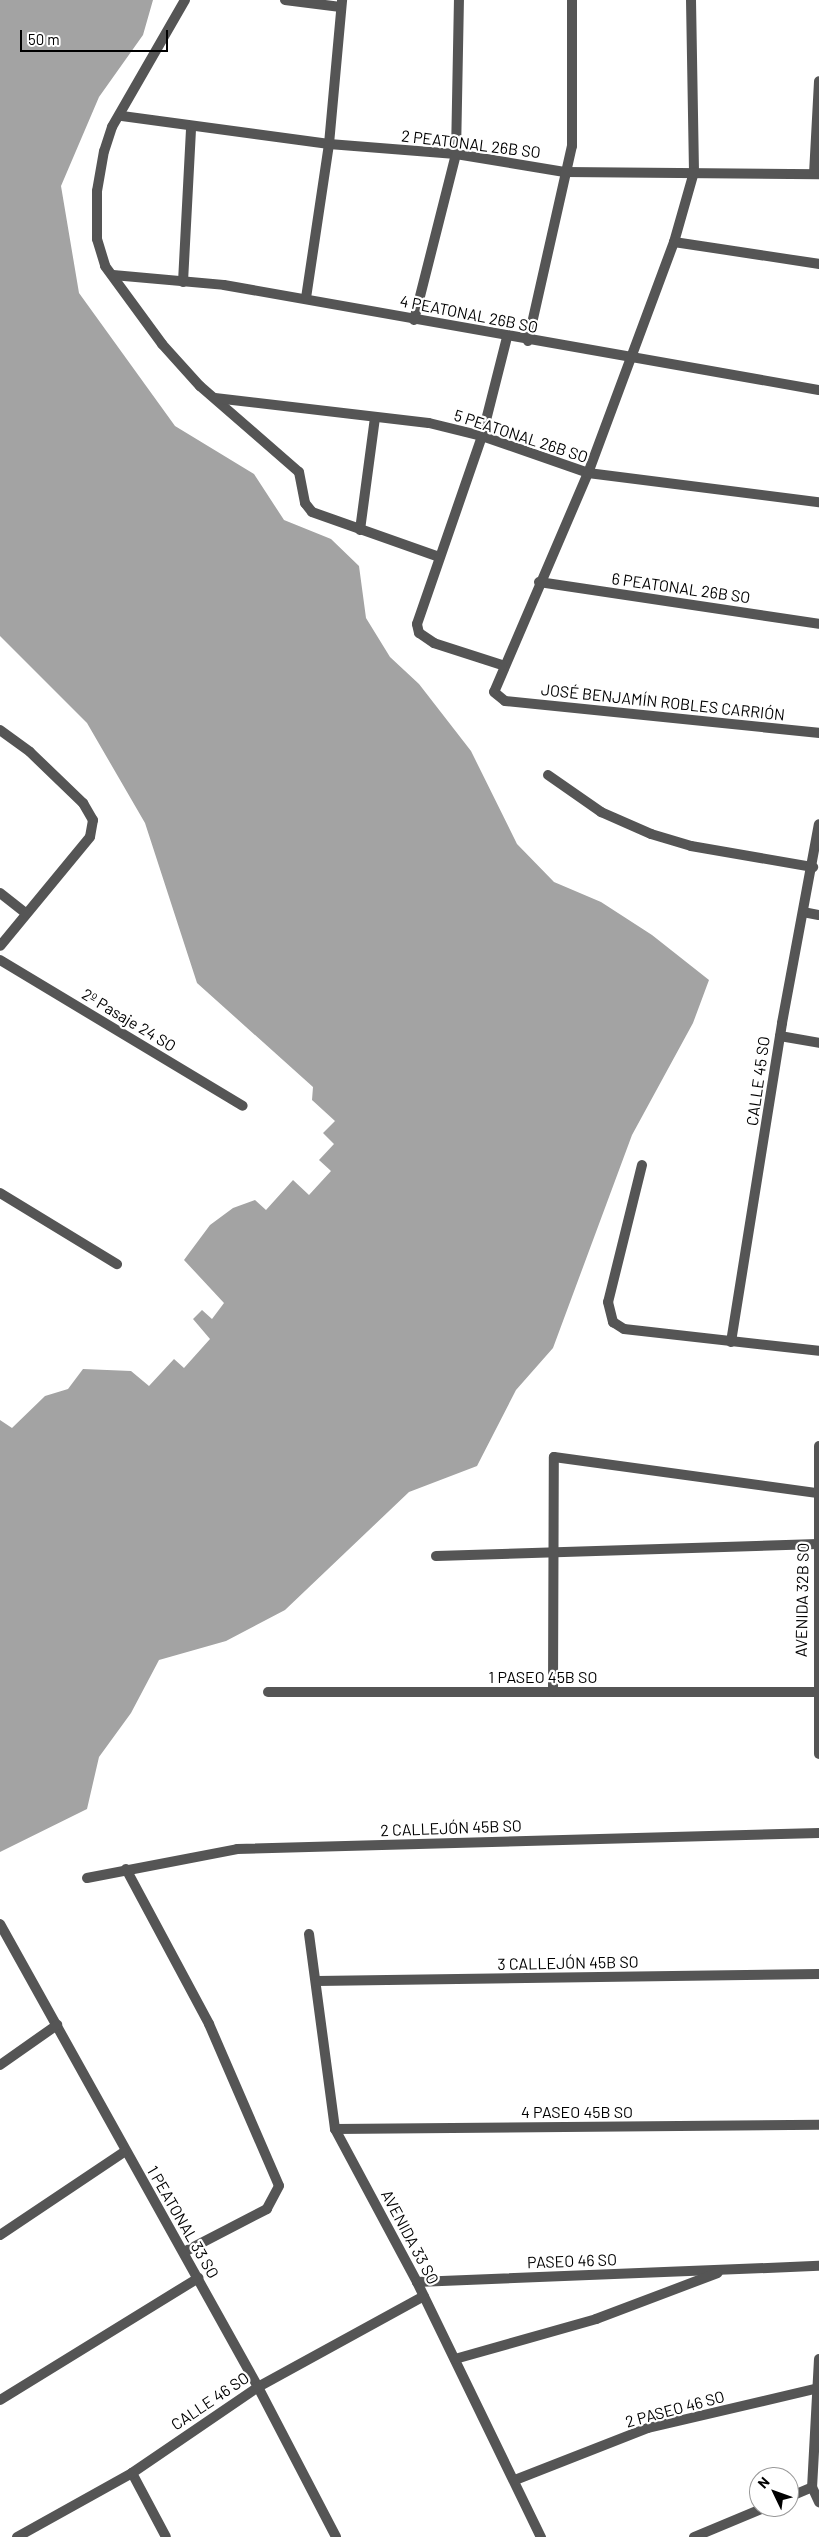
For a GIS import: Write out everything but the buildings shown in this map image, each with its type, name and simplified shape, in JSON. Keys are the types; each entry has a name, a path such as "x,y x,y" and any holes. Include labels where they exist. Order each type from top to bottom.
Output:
{"street":[{"path":"185,0 104,151 97,191 97,239 113,275 162,344 215,398 299,472 304,503 312,512 439,557"},
{"path":"285,0 342,3 329,144 306,298"},
{"path":"414,320 456,154 459,0"},
{"path":"528,341 572,146 572,0"},
{"path":"507,337 482,436 417,624 419,633 434,643 502,665 588,473 674,242 694,172 691,0"},
{"path":"816,174 819,81"},
{"name":"2 PEATONAL 26B SO","path":"122,116 191,128 329,144 456,154 566,172 816,174"},
{"path":"183,282 191,128"},
{"path":"674,242 819,264"},
{"name":"4 PEATONAL 26B SO","path":"113,275 306,298 528,341 819,390"},
{"name":"5 PEATONAL 26B SO","path":"215,398 429,423 482,436 588,473 819,502"},
{"path":"360,530 375,418"},
{"name":"6 PEATONAL 26B SO","path":"539,582 819,624"},
{"name":"JOSÉ BENJAMÍN ROBLES CARRIÓN","path":"502,665 494,692 505,702 819,733"},
{"path":"0,730 30,752 83,803 93,820 90,837 0,946"},
{"path":"548,775 601,812 651,834 691,846 813,867"},
{"name":"CALLE 45 SO","path":"731,1342 780,1036 813,867 819,824"},
{"path":"0,894 26,913"},
{"path":"803,912 819,915"},
{"name":"2º Pasaje 24 SO","path":"0,960 242,1106"},
{"path":"780,1036 819,1042"},
{"path":"642,1165 607,1310 613,1322 624,1329 819,1351"},
{"path":"0,1193 117,1264"},
{"name":"AVENIDA 32B SO","path":"819,1446 817,1692 819,1754"},
{"path":"553,1692 550,1551 554,1457 818,1493"},
{"path":"436,1556 818,1544"},
{"name":"1 PASEO 45B SO","path":"268,1692 817,1692"},
{"name":"2 CALLEJÓN 45B SO","path":"87,1878 237,1849 819,1833"},
{"path":"126,1869 209,2024 279,2186 267,2209 184,2252"},
{"name":"1 PEATONAL 33 SO","path":"0,1924 58,2025 124,2152 184,2252 258,2387 336,2537"},
{"name":"AVENIDA 33 SO","path":"309,1934 317,1981 335,2129 417,2282 542,2537"},
{"name":"3 CALLEJÓN 45B SO","path":"317,1981 819,1974"},
{"path":"0,2065 58,2025"},
{"name":"4 PASEO 45B SO","path":"335,2129 819,2125"},
{"path":"0,2234 124,2152"},
{"name":"PASEO 46 SO","path":"417,2282 819,2266"},
{"name":"PASEO 46 SO","path":"455,2359 596,2319 728,2270"},
{"path":"0,2400 198,2278"},
{"name":"CALLE 46 SO","path":"17,2537 132,2473 258,2387 424,2296"},
{"path":"819,2359 818,2421 812,2488 819,2502"},
{"name":"2 PASEO 46 SO","path":"515,2480 648,2428 818,2388"},
{"path":"132,2473 166,2537"},
{"path":"799,2493 812,2488"},
{"path":"694,2537 749,2514"}],"shaded area":[{"path":"0,0 153,0 143,35 99,97 61,186 79,293 175,426 254,474 284,520 331,539 359,566 366,618 390,657 419,684 471,751 517,844 554,882 601,902 652,935 709,980 693,1023 632,1135 553,1348 516,1390 477,1466 409,1492 285,1610 226,1641 159,1660 131,1713 99,1757 87,1809 0,1852 0,1420 12,1428 45,1396 68,1389 83,1369 131,1371 149,1386 174,1359 184,1368 210,1339 193,1319 202,1310 212,1319 224,1303 184,1260 210,1225 233,1208 255,1200 266,1210 293,1180 309,1195 331,1171 319,1160 334,1144 323,1133 335,1121 312,1100 313,1087 197,983 145,823 87,723 0,636"}]}
